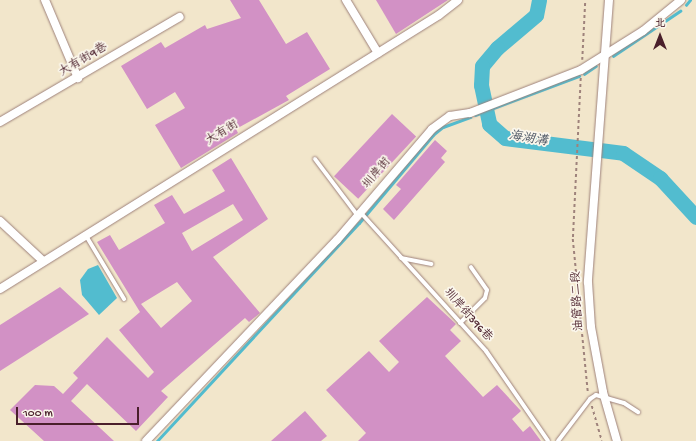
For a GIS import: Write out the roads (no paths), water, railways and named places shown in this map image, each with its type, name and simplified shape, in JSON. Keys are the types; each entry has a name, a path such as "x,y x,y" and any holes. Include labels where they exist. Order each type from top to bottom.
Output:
{"street":[{"path":"45,0 78,78"},
{"path":"346,0 378,53"},
{"name":"大有街","path":"0,289 85,234 378,53 458,0"},
{"path":"606,56 608,0"},
{"name":"圳岸街","path":"146,441 360,214 432,129 450,116 470,113 581,70 606,56 681,0"},
{"name":"大有街9巷","path":"0,122 78,78 180,17"},
{"name":"油管路二段","path":"606,56 588,282 591,327 604,396 617,441"},
{"path":"0,221 43,261"}],"lane":[{"name":"圳岸街396巷","path":"315,159 360,214 486,351 548,441"},
{"path":"85,234 124,299"},
{"path":"400,258 431,264"},
{"path":"460,323 485,298 487,290 471,267"},
{"path":"558,441 590,399 604,396 638,412"}],"water":[{"path":"98,265 117,298 99,315 82,295 80,280 88,269"}],"waterway":[{"name":"海湖溝","path":"539,0 536,15 497,48 482,66 481,85 489,124 505,138 623,153 660,178 696,217"},
{"path":"686,5 690,0"},
{"path":"613,56 680,11"},
{"path":"584,74 596,66"},
{"path":"475,115 579,76"},
{"path":"157,441 359,223 433,135 443,127 470,117"}]}
